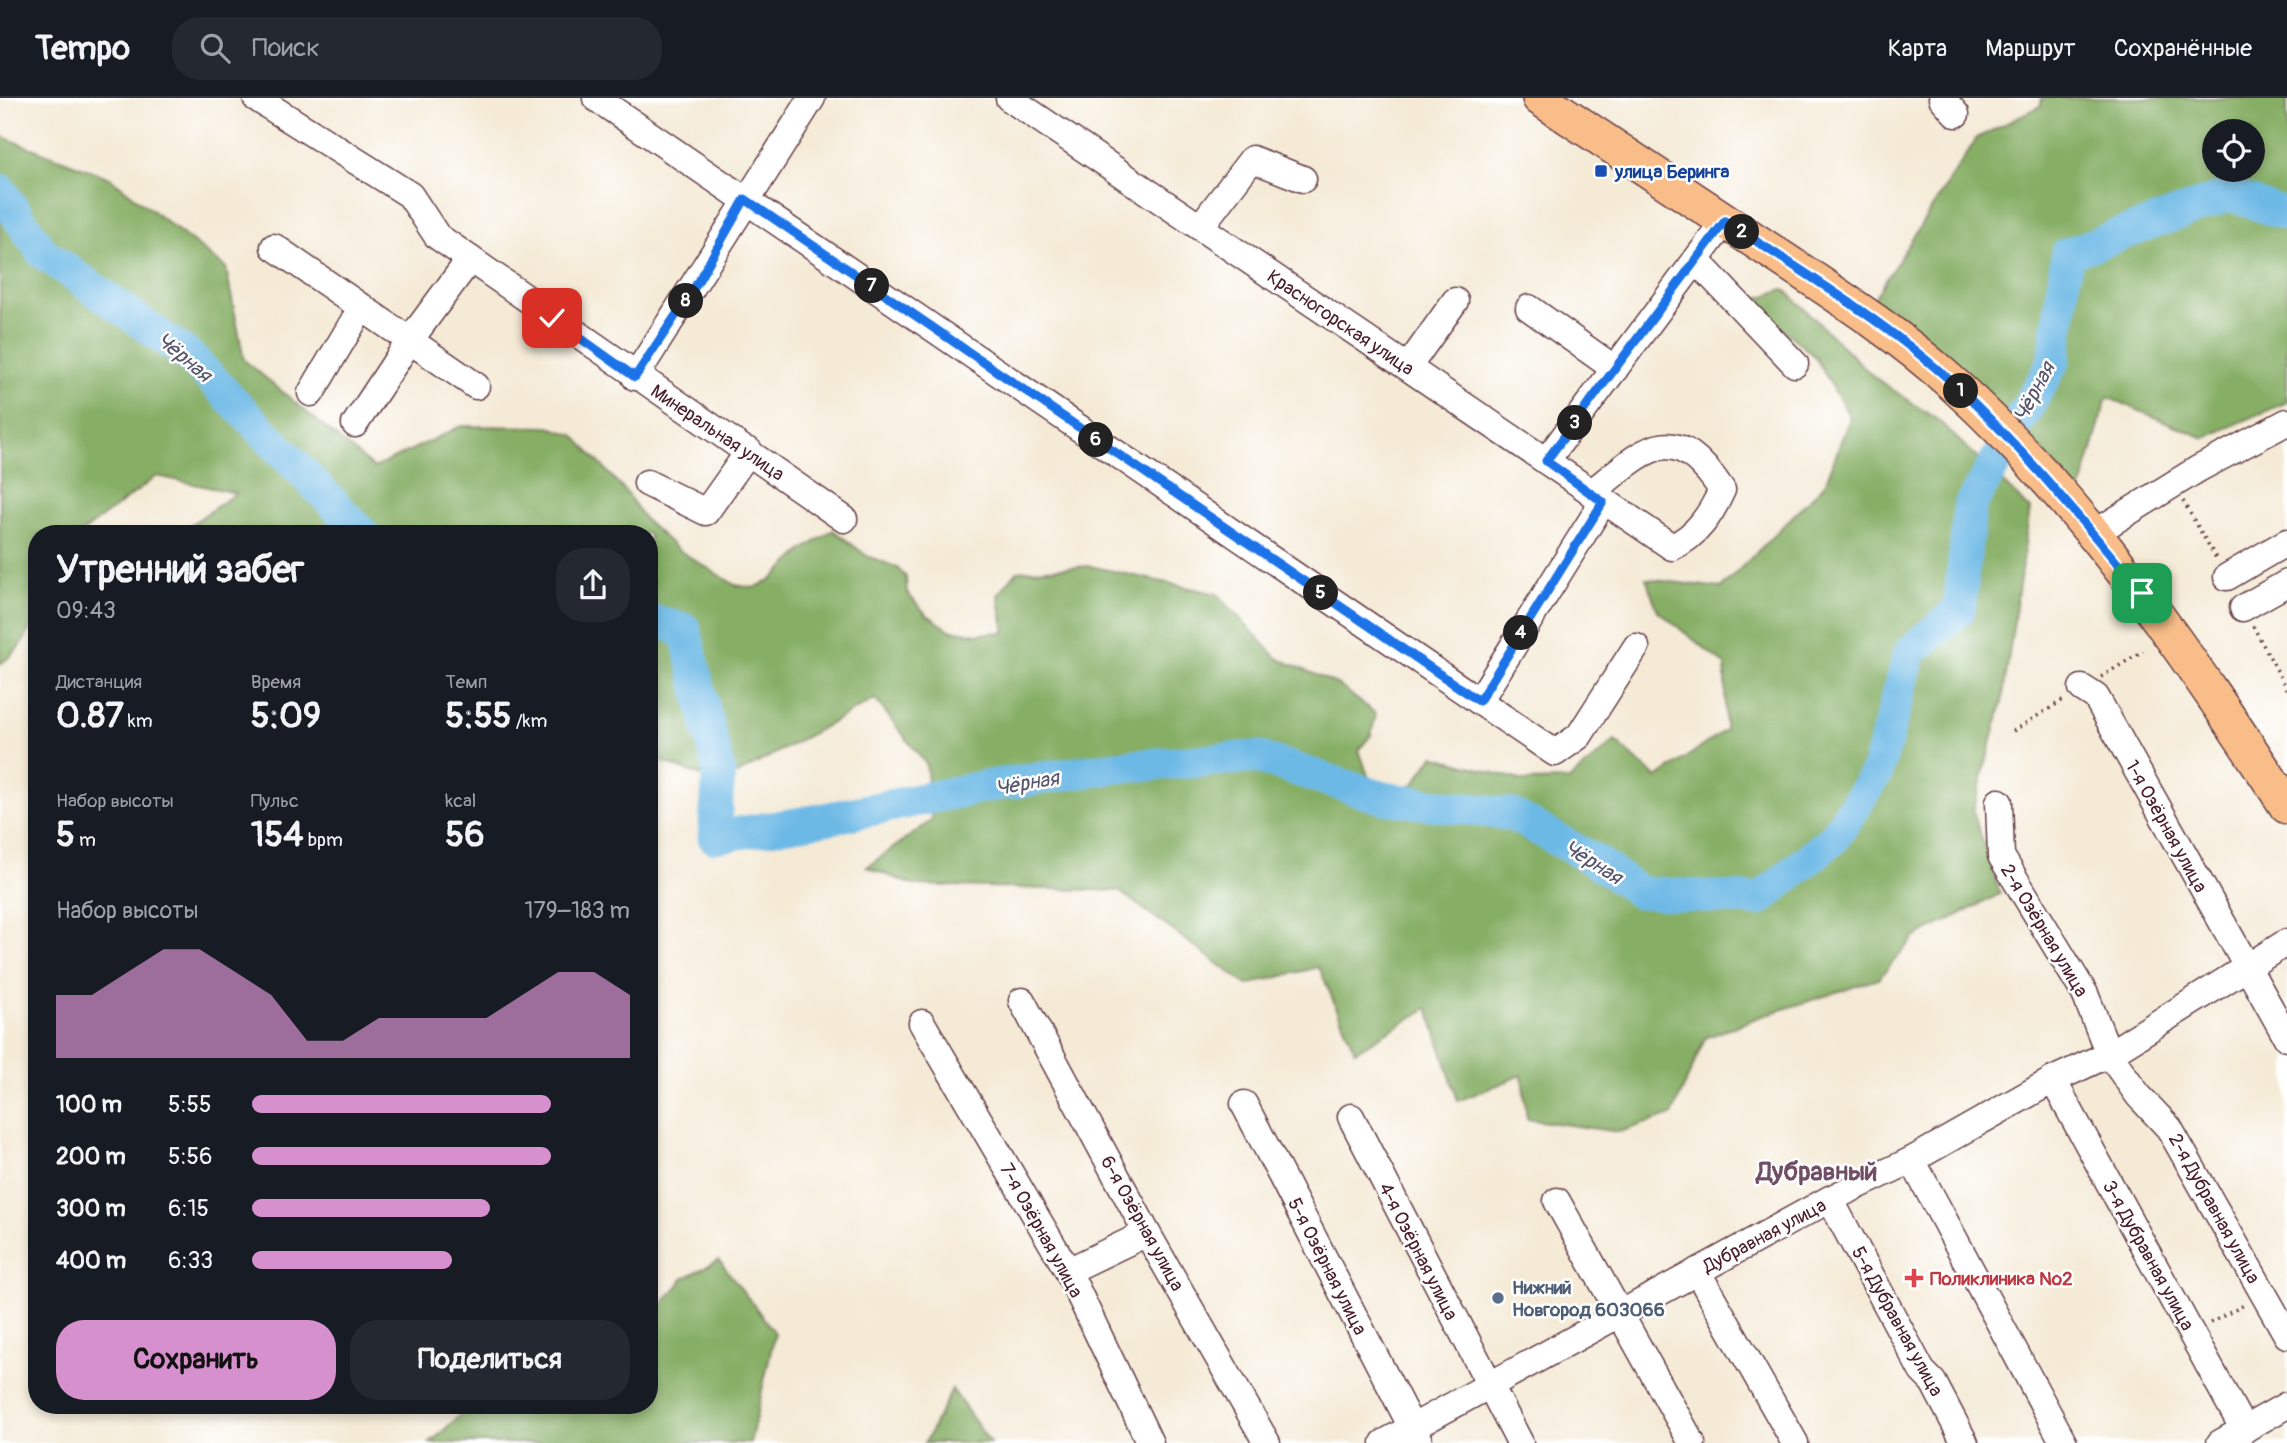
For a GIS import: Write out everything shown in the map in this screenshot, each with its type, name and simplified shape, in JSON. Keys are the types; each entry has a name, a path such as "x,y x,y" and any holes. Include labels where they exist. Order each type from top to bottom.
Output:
{"main road":[{"path":"1555,102 1905,344 1953,384 2041,475 2142,593 2287,806"}],"street":[{"name":"Минеральная улица","path":"256,98 410,195 437,236 635,377 749,451 844,519"},
{"path":"596,98 1555,753 1579,736 1636,647"},
{"path":"635,377 696,285 745,199 812,98"},
{"name":"Красногорская улица","path":"1009,98 1597,498 1672,547 1688,540 1713,510 1722,490 1693,454 1666,444 1642,453 1597,498"},
{"path":"1200,228 1252,159 1303,179"},
{"path":"1546,461 1725,221"},
{"path":"274,247 475,386"},
{"path":"355,424 410,340 470,259"},
{"path":"1696,260 1795,365"},
{"path":"1408,367 1455,301"},
{"path":"311,393 362,307"},
{"path":"1529,308 1615,369"},
{"path":"2093,534 2198,469 2287,422"},
{"path":"647,483 706,512 749,451"},
{"path":"1479,701 1597,498"},
{"path":"2227,577 2287,542"},
{"path":"2243,607 2287,583"},
{"name":"1-я Озёрная улица","path":"2082,688 2096,697 2287,1038"},
{"name":"2-я Озёрная улица","path":"1998,802 2001,856 2085,994 2109,1054"},
{"name":"Дубравная улица","path":"1384,1443 1415,1435 1487,1385 1830,1199 1912,1160 2053,1080 2109,1054 2287,942"},
{"name":"6-я Озёрная улица","path":"1022,1001 1147,1233 1267,1443"},
{"name":"7-я Озёрная улица","path":"922,1023 1068,1271 1150,1443"},
{"name":"2-я Дубравная улица","path":"2109,1054 2138,1095 2169,1128 2287,1335"},
{"name":"3-я Дубравная улица","path":"2053,1080 2244,1430"},
{"name":"5-я Озёрная улица","path":"1244,1104 1415,1435"},
{"name":"4-я Озёрная улица","path":"1351,1117 1487,1385 1520,1443"},
{"path":"1912,1160 2064,1443"},
{"name":"5-я Дубравная улица","path":"1830,1199 1922,1371 1933,1382 1965,1443"},
{"path":"1557,1200 1618,1315 1692,1443"},
{"path":"1068,1271 1147,1233"},
{"path":"1697,1271 1795,1443"},
{"path":"2220,1443 2287,1405"}],"path":[{"path":"2013,731 2143,651"},
{"path":"2192,1333 2263,1294"}],"green space":[{"path":"2041,98 2287,98 2287,402 2204,438 2107,397 2078,499 1872,301 1977,138 2041,106"},
{"path":"0,136 110,178 226,268 244,360 374,468 461,426 549,427 574,435 626,492 651,525 190,525 236,493 157,476 92,525 28,525 28,632 15,652 0,664"},
{"path":"1784,289 1874,377 1939,421 2030,509 2002,703 1973,811 2000,894 1915,937 1878,979 1759,1017 1705,1038 1672,1115 1619,1132 1527,1119 1522,1075 1458,1101 1428,1008 1355,1051 1319,967 1247,985 1119,891 913,885 867,867 932,820 926,764 875,699 721,783 658,760 658,532 677,549 735,585 753,588 770,581 803,550 833,530 867,556 896,567 906,577 907,593 926,614 950,630 979,634 1005,632 998,595 1017,571 1090,566 1217,594 1277,658 1337,684 1376,714 1371,735 1359,750 1373,790 1413,785 1433,756 1524,781 1569,780 1615,741 1657,778 1725,730 1725,665 1658,611 1646,579 1721,588 1825,484 1850,417 1815,357 1751,301"},
{"path":"719,1260 775,1333 750,1443 430,1443 461,1414 658,1414 658,1309 684,1278"},
{"path":"952,1389 990,1443 925,1443"}],"waterway":[{"name":"Чёрная","path":"0,190 43,253 189,356 354,525"},
{"name":"Чёрная","path":"658,622 685,630 719,772 714,837 820,820 982,787 1116,767 1257,757 1383,798 1513,815 1599,863 1639,892 1759,900 1833,839 1877,772 1910,652 1959,610 1970,506 2054,361 2067,254 2230,195 2287,215"}],"place":[{"name":"улица Беринга","path":"1601,171"},
{"name":"Поликлиника №2","path":"1914,1278"},
{"name":"Нижний Новгород 603066","path":"1498,1298"}],"district":[{"name":"Дубравный","path":"1817,1171"}],"route":[{"path":"552,318 635,377 696,285 745,199 1479,701 1603,502 1546,461 1725,221 1905,344 1953,384 2041,475 2142,593"}]}
